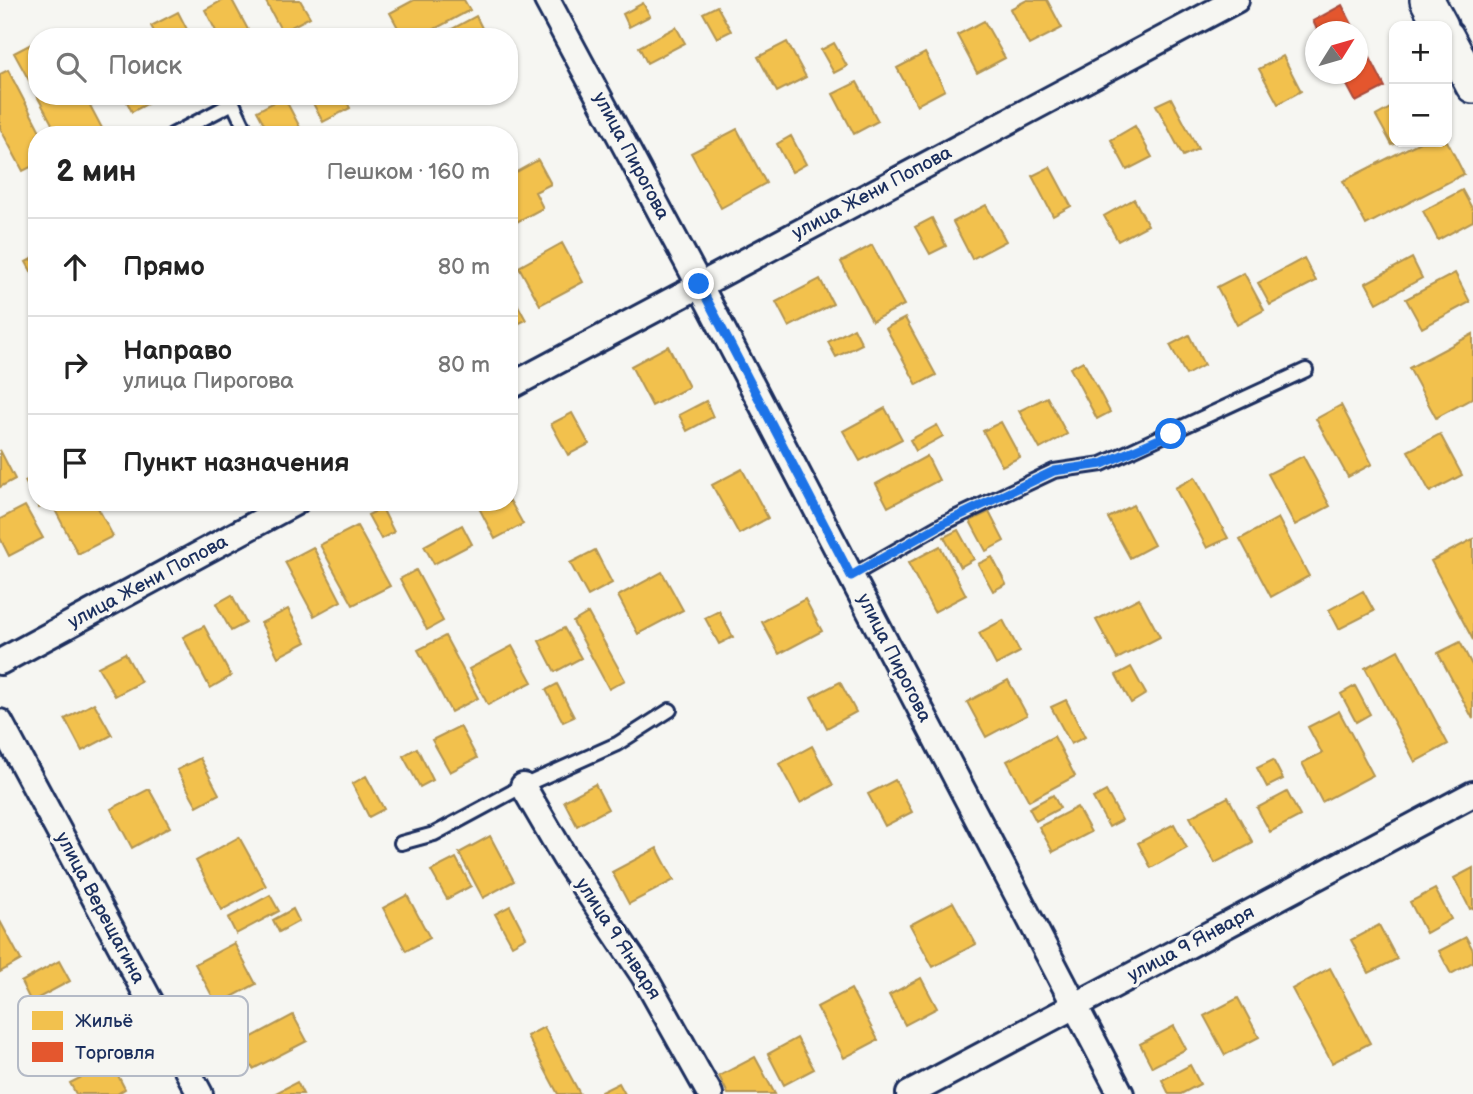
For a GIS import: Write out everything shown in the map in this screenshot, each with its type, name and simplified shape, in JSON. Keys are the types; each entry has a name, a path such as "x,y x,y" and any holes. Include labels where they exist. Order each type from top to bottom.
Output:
{"main road":[{"path":"1427,0 1438,21"},
{"path":"1452,46 1473,86"}],"street":[{"name":"улица Пирогова","path":"548,0 1121,1094"},
{"name":"улица Жени Попова","path":"518,382 1236,0"},
{"name":"улица Жени Попова","path":"0,662 279,511"},
{"name":"улица Верещагина","path":"0,722 147,996"},
{"name":"улица 9 Января","path":"523,786 565,858 644,976 710,1094"},
{"name":"улица 9 Января","path":"909,1094 1473,794"},
{"name":"улица Верещагина","path":"190,1076 200,1094"}],"lane":[{"path":"189,126 229,105"},
{"path":"234,105 244,126"},
{"path":"851,576 944,523 1054,471 1102,464 1306,370"},
{"path":"401,843 434,834 523,786 617,744 670,710"}],"building: Жильё":[{"path":"223,0 232,0 247,28 214,28 205,10"},
{"path":"265,0 300,0 310,17 289,28 280,28"},
{"path":"414,0 464,0 470,10 437,28 398,28 390,13"},
{"path":"1027,0 1047,0 1062,28 1029,45 1010,9"},
{"path":"643,3 650,16 629,27 623,14"},
{"path":"717,6 731,31 717,38 703,13"},
{"path":"178,12 186,28 152,28 151,26"},
{"path":"476,16 482,28 454,28"},
{"path":"984,21 1005,58 977,73 957,35"},
{"path":"676,27 685,43 647,63 639,47"},
{"path":"787,42 806,77 777,92 758,57"},
{"path":"834,43 847,66 834,73 821,50"},
{"path":"28,46 28,79 14,53"},
{"path":"925,53 945,90 917,105 897,68"},
{"path":"1283,56 1301,91 1278,104 1259,69"},
{"path":"8,70 37,126 28,126 28,168 23,171 0,128 0,74"},
{"path":"857,82 878,121 854,134 833,94"},
{"path":"1171,98 1198,149 1183,156 1156,105"},
{"path":"42,105 90,105 101,126 53,126"},
{"path":"128,105 145,105 132,112"},
{"path":"269,105 288,105 299,126 265,126 257,111"},
{"path":"314,105 348,105 350,108 323,122"},
{"path":"1389,109 1389,140 1376,116"},
{"path":"1135,126 1152,157 1127,170 1111,140"},
{"path":"737,129 766,183 721,208 691,153"},
{"path":"791,136 806,164 792,172 777,144"},
{"path":"1410,147 1450,147 1464,174 1366,225 1343,181"},
{"path":"538,160 551,184 535,192 543,208 518,221 518,171"},
{"path":"1050,167 1071,206 1053,216 1032,176"},
{"path":"1462,190 1473,210 1473,221 1438,240 1423,211"},
{"path":"1134,199 1148,225 1118,241 1104,216"},
{"path":"986,205 1006,241 972,259 953,222"},
{"path":"932,218 946,246 930,254 915,227"},
{"path":"562,243 583,282 540,305 519,267"},
{"path":"872,245 904,305 872,321 841,262"},
{"path":"1304,258 1316,281 1270,305 1258,283"},
{"path":"1412,258 1422,278 1377,303 1366,283"},
{"path":"1244,273 1264,310 1237,325 1217,287"},
{"path":"1455,273 1470,302 1422,328 1406,299"},
{"path":"820,279 833,304 789,327 776,302"},
{"path":"518,305 526,320 518,324"},
{"path":"905,318 936,375 917,385 886,328"},
{"path":"854,328 862,344 836,357 828,342"},
{"path":"1473,334 1473,398 1436,418 1409,368"},
{"path":"1189,335 1204,365 1186,375 1170,345"},
{"path":"668,346 689,387 652,406 631,366"},
{"path":"1083,361 1110,412 1097,419 1070,368"},
{"path":"1047,397 1067,434 1040,449 1019,411"},
{"path":"706,401 713,417 687,431 679,415"},
{"path":"1341,405 1372,464 1348,477 1316,419"},
{"path":"885,408 902,439 860,461 843,431"},
{"path":"572,413 589,444 568,455 551,424"},
{"path":"1001,422 1020,457 1002,466 983,431"},
{"path":"937,425 943,436 916,451 910,440"},
{"path":"1440,434 1462,475 1430,492 1408,451"},
{"path":"0,450 15,479 0,487"},
{"path":"927,456 939,480 888,507 876,484"},
{"path":"1303,456 1330,506 1295,525 1268,474"},
{"path":"742,469 768,518 739,534 712,485"},
{"path":"1195,477 1228,538 1207,548 1175,488"},
{"path":"1133,505 1154,545 1130,558 1108,518"},
{"path":"25,506 43,538 9,556 0,538 0,519"},
{"path":"56,511 100,511 113,536 78,554"},
{"path":"384,511 394,532 381,539 368,515"},
{"path":"481,511 516,511 523,524 495,539"},
{"path":"989,512 1004,541 986,551 970,521"},
{"path":"1278,518 1309,576 1271,597 1240,539"},
{"path":"462,525 472,544 434,564 424,546"},
{"path":"357,526 390,586 353,605 320,545"},
{"path":"958,530 974,559 960,567 944,537"},
{"path":"1473,539 1473,640 1431,561"},
{"path":"940,546 966,595 934,612 908,563"},
{"path":"313,547 341,601 314,616 285,562"},
{"path":"595,550 612,583 588,596 570,563"},
{"path":"992,557 1006,584 993,591 978,564"},
{"path":"416,570 443,621 427,630 400,579"},
{"path":"662,572 683,610 638,634 618,596"},
{"path":"1363,591 1374,611 1339,629 1329,610"},
{"path":"232,595 246,623 231,631 216,604"},
{"path":"1139,598 1160,637 1117,659 1096,620"},
{"path":"805,599 822,631 779,654 762,622"},
{"path":"288,609 306,642 278,657 261,623"},
{"path":"719,611 733,637 719,644 705,618"},
{"path":"588,613 625,680 609,689 573,622"},
{"path":"1003,620 1020,652 996,665 979,633"},
{"path":"204,626 231,676 210,688 183,637"},
{"path":"564,628 581,658 555,672 539,641"},
{"path":"445,636 478,698 451,712 418,650"},
{"path":"1460,642 1473,667 1473,719 1438,653"},
{"path":"512,646 532,682 488,705 469,669"},
{"path":"1398,650 1448,744 1415,762 1365,668"},
{"path":"125,653 141,682 115,696 98,667"},
{"path":"1131,667 1146,694 1131,703 1116,675"},
{"path":"1008,680 1027,715 986,737 967,702"},
{"path":"840,682 856,712 827,728 811,697"},
{"path":"557,684 574,717 563,722 546,690"},
{"path":"1355,686 1370,714 1356,722 1341,694"},
{"path":"1066,700 1085,737 1071,744 1051,707"},
{"path":"94,703 112,735 82,751 65,719"},
{"path":"1339,711 1373,775 1322,802 1302,763 1322,753 1308,727"},
{"path":"460,726 477,758 450,772 432,740"},
{"path":"1054,736 1075,776 1029,801 1007,761"},
{"path":"812,746 833,785 800,803 779,764"},
{"path":"417,748 433,780 420,787 403,756"},
{"path":"200,758 219,794 197,806 177,770"},
{"path":"1273,760 1283,779 1267,787 1257,768"},
{"path":"366,776 384,809 369,817 352,784"},
{"path":"895,780 912,812 885,826 868,794"},
{"path":"595,784 608,809 577,826 564,801"},
{"path":"149,789 170,827 132,848 111,809"},
{"path":"1106,791 1122,820 1109,827 1093,798"},
{"path":"1287,792 1300,816 1270,832 1257,808"},
{"path":"1053,795 1060,808 1036,821 1029,808"},
{"path":"1228,797 1253,843 1215,863 1190,817"},
{"path":"1077,807 1091,832 1053,852 1039,827"},
{"path":"1174,824 1187,848 1151,868 1138,843"},
{"path":"490,836 514,881 483,898 459,853"},
{"path":"239,837 266,886 222,910 196,861"},
{"path":"657,848 674,880 629,904 612,872"},
{"path":"456,858 471,886 447,899 431,871"},
{"path":"1473,868 1473,908 1470,909 1454,878"},
{"path":"1435,889 1451,919 1426,933 1410,902"},
{"path":"270,895 279,911 236,934 228,918"},
{"path":"407,895 430,938 406,951 383,908"},
{"path":"953,902 976,944 933,967 910,925"},
{"path":"510,906 526,937 512,945 495,914"},
{"path":"293,909 299,921 279,932 273,920"},
{"path":"0,921 21,960 0,972"},
{"path":"1379,925 1397,959 1369,973 1351,940"},
{"path":"1466,937 1473,950 1473,962 1451,974 1439,951"},
{"path":"234,943 256,984 234,996 212,996 195,964"},
{"path":"59,961 70,981 42,996 28,996 21,982"},
{"path":"1330,968 1370,1043 1332,1063 1292,989"},
{"path":"921,978 937,1008 905,1025 889,995"},
{"path":"851,989 878,1040 844,1058 817,1007"},
{"path":"1238,998 1259,1037 1225,1055 1204,1016"},
{"path":"293,1015 307,1041 253,1069 248,1060 248,1039"},
{"path":"1174,1026 1186,1049 1152,1067 1140,1044"},
{"path":"544,1027 580,1094 558,1094 527,1036"},
{"path":"797,1038 814,1069 784,1085 768,1054"},
{"path":"755,1057 775,1094 728,1094 719,1076"},
{"path":"1190,1065 1200,1084 1181,1094 1169,1094 1162,1080"},
{"path":"84,1076 118,1076 125,1089 117,1094 76,1094 70,1083"},
{"path":"297,1082 303,1094 274,1094"},
{"path":"619,1083 625,1094 602,1094 601,1092"}],"building: Торговля":[{"path":"1342,5 1350,21 1313,21"},
{"path":"1368,54 1385,87 1356,102 1346,84 1368,84"}],"route":[{"path":"699,284 851,576 944,523 1054,471 1102,464 1171,434"}]}
